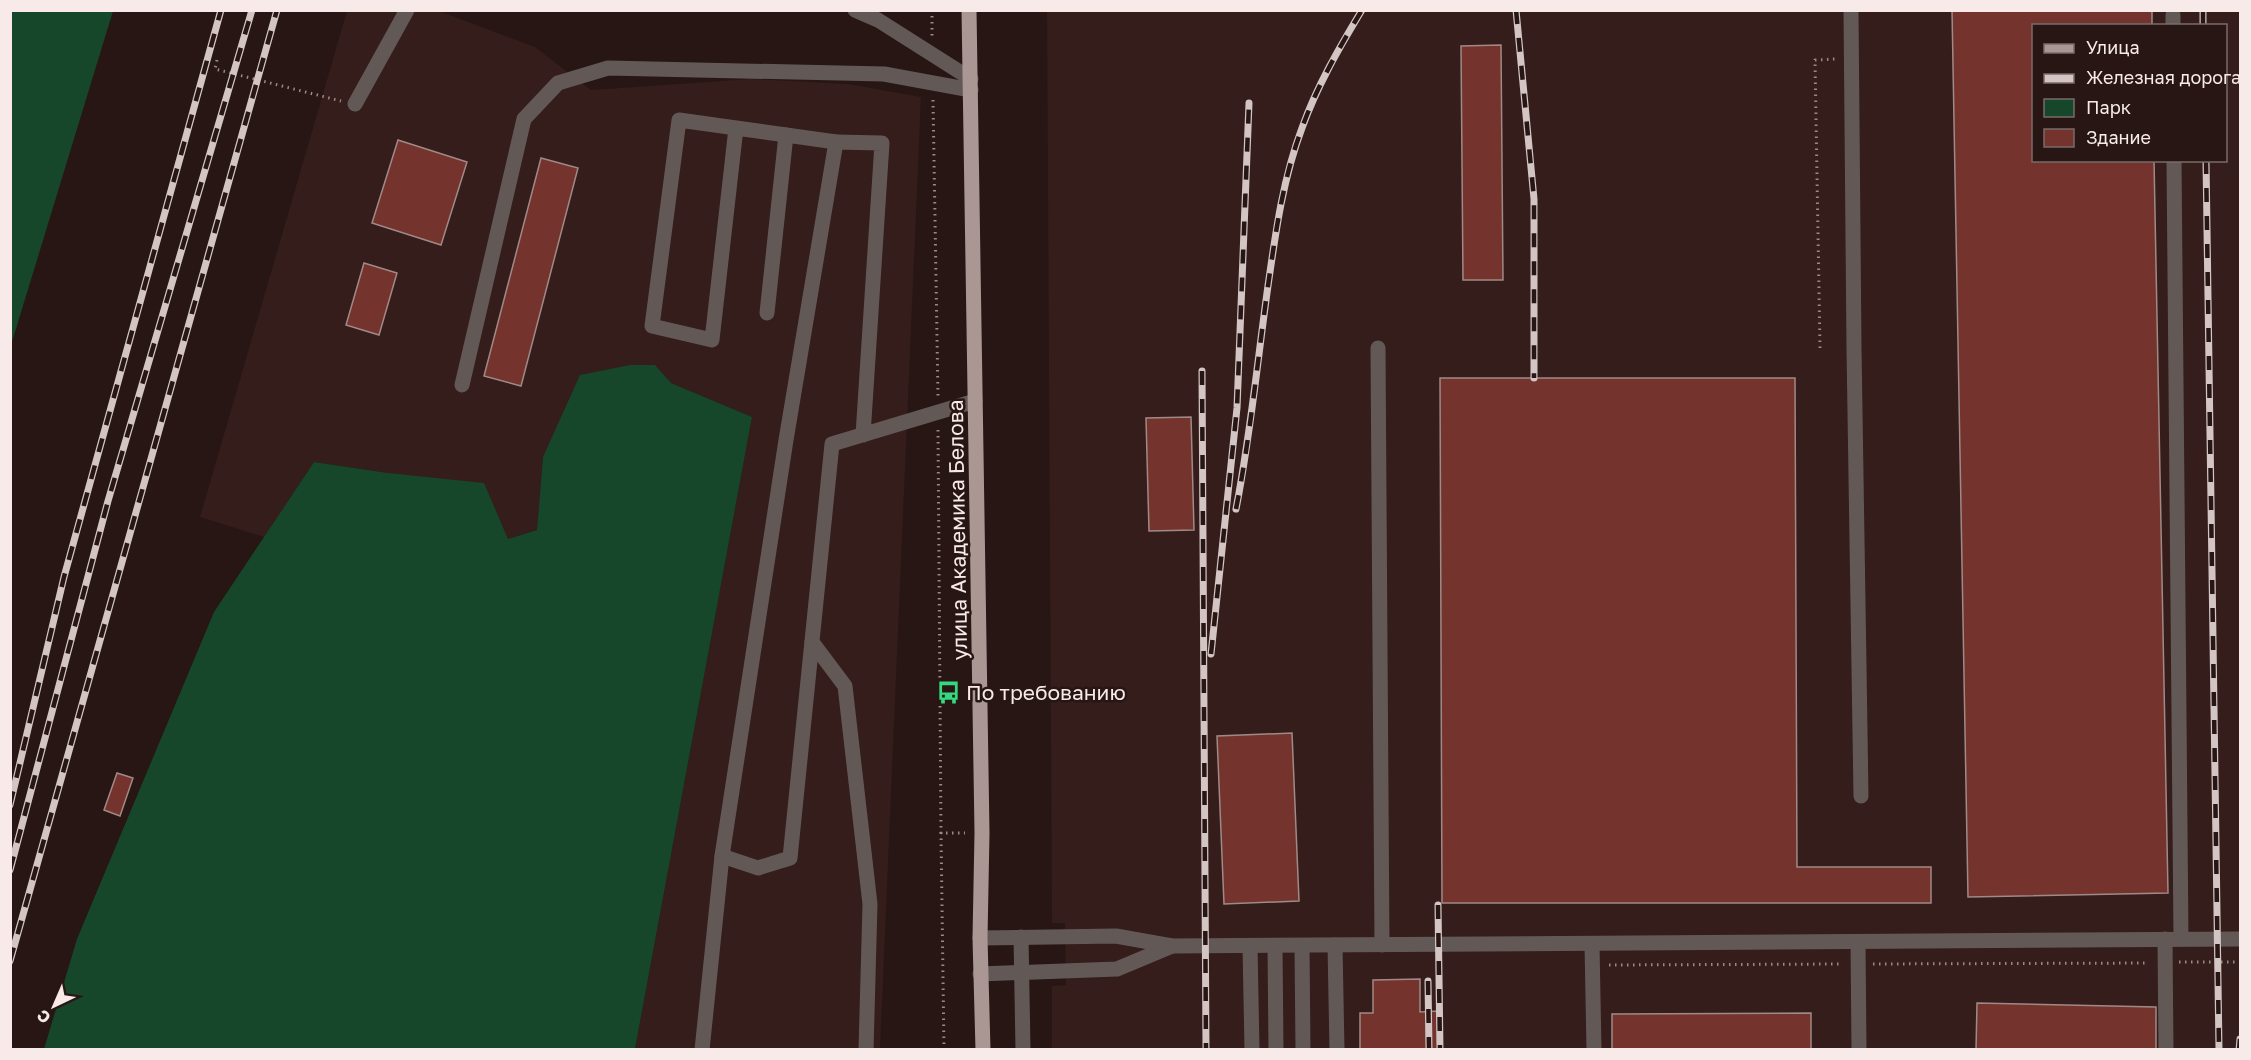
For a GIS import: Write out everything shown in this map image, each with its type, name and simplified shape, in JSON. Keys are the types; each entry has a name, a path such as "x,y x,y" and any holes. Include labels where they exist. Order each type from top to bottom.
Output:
{"main road":[{"name":"улица Академика Белова","path":"969,10 982,833 980,974 983,1050"}],"lane":[{"path":"355,104 406,10"},
{"path":"855,10 878,20 971,85"},
{"path":"1851,10 1854,359 1862,796"},
{"path":"462,385 524,119 558,83 608,68 620,68 884,74 971,85"},
{"path":"736,128 712,340 652,326 679,120 836,142 882,143 863,435"},
{"path":"767,313 786,135"},
{"path":"702,1050 722,856 786,440 836,142"},
{"path":"2166,1050 2165,962 2173,939 2174,162"},
{"path":"1378,348 1382,945"},
{"path":"722,856 758,868 790,858 832,444 975,401"},
{"path":"812,642 845,686 870,904 866,1050"},
{"path":"980,938 1116,936 1172,946 2241,939"},
{"path":"1021,937 1023,1050"},
{"path":"1858,942 1859,1050"},
{"path":"1592,944 1594,1050"},
{"path":"1335,945 1337,1050"},
{"path":"980,974 1117,969 1172,946"},
{"path":"1250,946 1252,1050"},
{"path":"1275,946 1276,1050"},
{"path":"1302,946 1303,1050"}],"path":[{"path":"1820,348 1815,60 1852,59"},
{"path":"217,60 215,69 355,104"},
{"path":"944,1050 941,833 982,833"},
{"path":"1593,965 2241,962"}],"shaded area":[{"path":"347,11 439,11 535,47 591,90 751,79 848,84 921,97 880,1049 635,1049 752,417 671,383 543,457 537,530 508,539 388,473 314,462 264,537 200,517"},
{"path":"1047,11 2240,11 2240,1049 1052,1049 1052,986 1066,985 1065,923 1052,923"}],"green space":[{"path":"10,11 113,11 11,345"},
{"path":"630,365 655,365 671,383 752,417 635,1049 44,1049 77,939 214,612 314,462 388,473 484,483 508,539 537,530 543,457 580,375"}],"building":[{"path":"1952,10 2152,10 2152,24 2032,24 2032,162 2154,162 2168,893 1968,897"},
{"path":"1501,45 1503,280 1463,280 1461,46"},
{"path":"398,140 467,162 441,245 372,223"},
{"path":"541,158 578,168 521,386 484,376"},
{"path":"364,263 397,273 379,335 346,325"},
{"path":"1440,378 1795,378 1797,867 1931,867 1931,903 1442,903"},
{"path":"1191,417 1194,530 1149,531 1146,418"},
{"path":"1292,733 1299,901 1224,904 1217,736"},
{"path":"117,773 133,778 120,816 104,810"},
{"path":"1420,979 1420,1012 1438,1011 1438,1050 1360,1050 1360,1013 1373,1013 1373,980"},
{"path":"1977,1003 2156,1007 2156,1050 1976,1050"},
{"path":"1811,1013 1811,1050 1612,1050 1612,1014"}],"railway":[{"path":"10,805 64,577 221,10"},
{"path":"10,870 108,501 252,10"},
{"path":"10,961 277,10"},
{"path":"1236,509 1273,251 1289,168 1314,97 1362,10"},
{"path":"1516,10 1534,199 1534,378"},
{"path":"2203,10 2203,24"},
{"path":"1211,654 1237,408 1249,103"},
{"path":"2206,162 2219,1050"},
{"path":"1202,371 1206,1050"},
{"path":"1438,905 1440,1050"},
{"path":"1428,981 1429,1050"},
{"path":"2239,1050 2240,1039"}],"place":[{"name":"По требованию","path":"948,692"}]}
